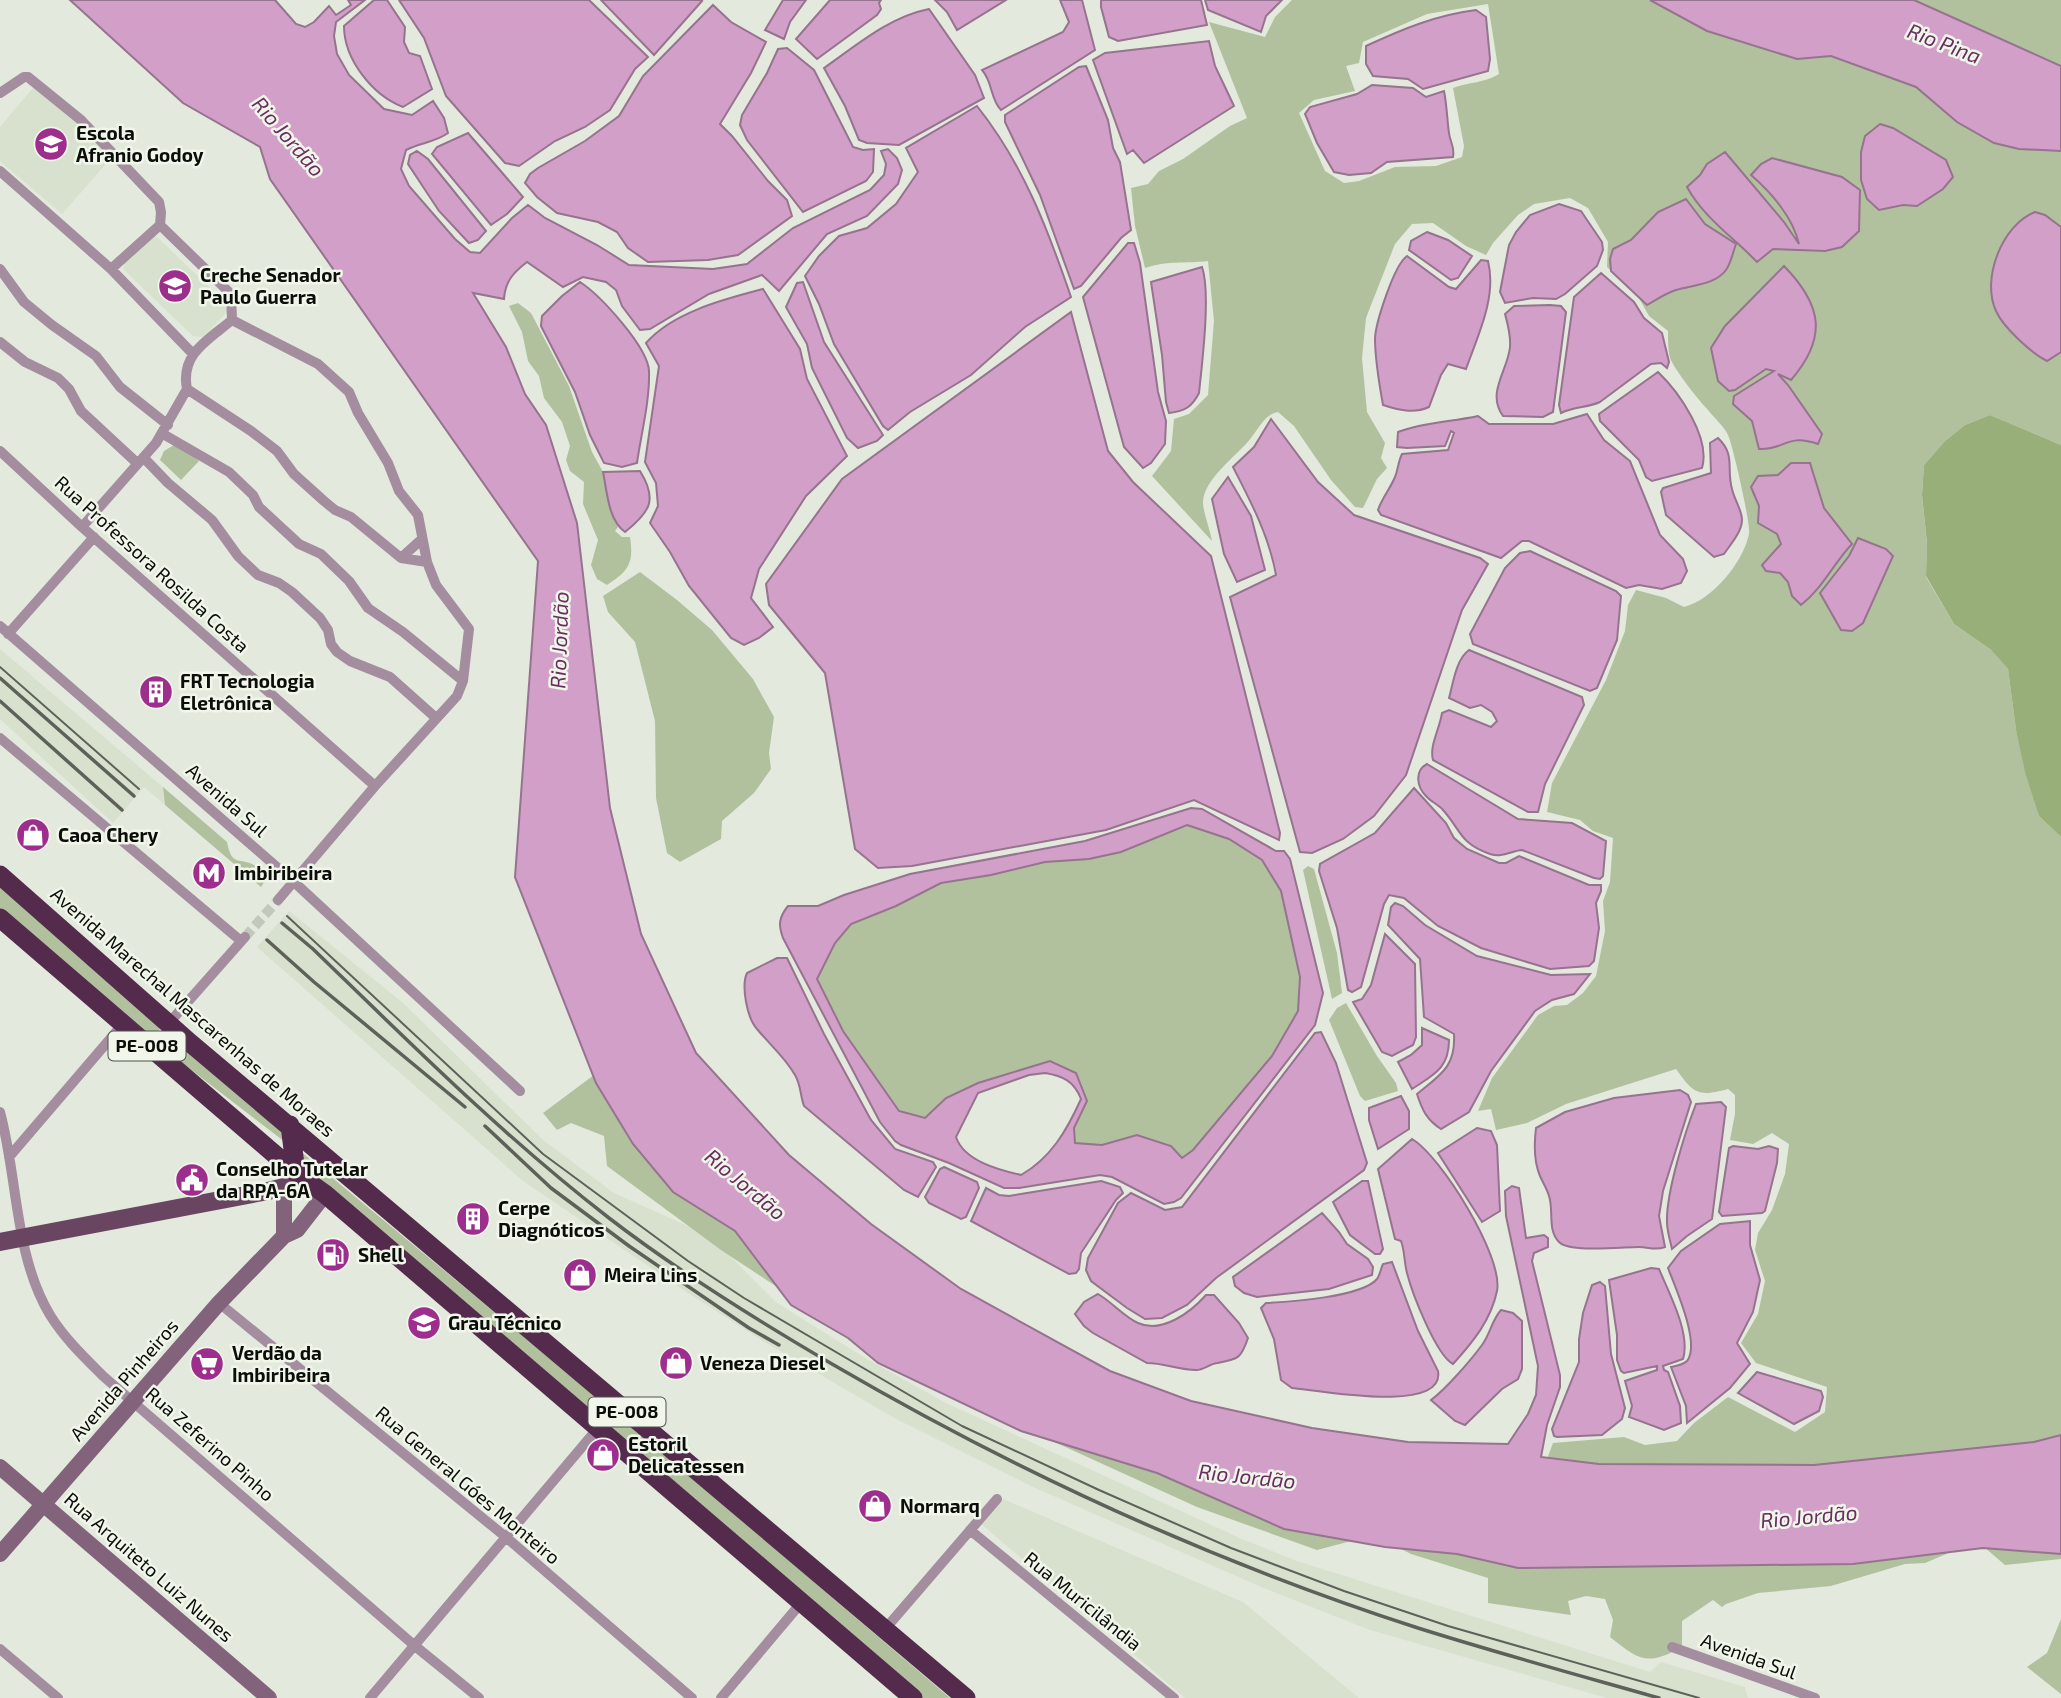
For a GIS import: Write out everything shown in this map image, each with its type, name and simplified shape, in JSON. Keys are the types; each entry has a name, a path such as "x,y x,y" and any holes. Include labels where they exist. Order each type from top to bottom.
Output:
{"highway":[{"name":"Avenida Marechal Mascarenhas de Moraes","path":"0,875 169,1023 966,1698"},
{"name":"PE-008","path":"0,918 159,1056 290,1180 325,1195 913,1698"},
{"path":"290,1125 290,1180"}],"main road":[{"path":"0,1242 290,1180"}],"street":[{"path":"0,91 27,77 76,115 159,202 160,225 111,269"},
{"path":"0,171 111,269 193,354"},
{"path":"160,225 231,294 232,320"},
{"path":"0,269 24,302 96,356 120,387 165,429 229,472 253,495 259,507 299,544 321,554 349,581 369,608 463,681"},
{"path":"82,527 165,429 187,389 186,367 193,354 232,320"},
{"path":"232,320 310,359 344,386 388,463 402,496 418,515 427,562 436,585 469,629 463,681 457,696 375,786 278,900"},
{"path":"0,342 25,362 58,378 69,389 81,411 212,520 238,556 258,575 279,583 292,592 320,618 337,652 350,661 390,677 436,718"},
{"path":"187,389 260,437 277,451 294,474 324,501 335,510 351,517 401,558 427,562"},
{"name":"Rua Professora Rosilda Costa","path":"0,451 375,786"},
{"path":"4,630 94,537"},
{"path":"401,558 422,539"},
{"name":"Avenida Sul","path":"4,630 294,882 520,1091"},
{"path":"0,738 243,939 169,1023 159,1056"},
{"path":"9,1157 122,1025"},
{"name":"Rua Zeferino Pinho","path":"0,1112 23,1238 39,1294 71,1345 103,1376 415,1646 479,1698"},
{"path":"284,1237 290,1180"},
{"name":"Avenida Pinheiros","path":"0,1554 219,1303 284,1237 297,1230 325,1195"},
{"name":"Rua General Góes Monteiro","path":"219,1303 507,1538 692,1698"},
{"path":"370,1698 598,1428"},
{"name":"Rua Arquiteto Luiz Nunes","path":"0,1467 269,1698"},
{"path":"886,1628 997,1499"},
{"name":"Rua Muricilândia","path":"970,1530 1174,1698"},
{"path":"721,1698 801,1603"},
{"name":"Avenida Sul","path":"1672,1647 1815,1698"},
{"path":"0,1649 58,1698"}],"shaded area":[{"name":"Escola Afranio Godoy","path":"36,84 90,131 112,157 62,214 0,161 0,127"},
{"name":"Creche Senador Paulo Guerra","path":"153,236 227,304 227,312 203,337 193,336 123,269 125,263"},
{"path":"0,649 163,787 165,805 144,787 113,823 0,719"},
{"path":"289,911 402,1002 542,1139 614,1193 710,1236 777,1303 867,1359 946,1403 1242,1539 1297,1561 1650,1672 1661,1662 1745,1687 1748,1698 1607,1698 1370,1630 1266,1589 1033,1487 896,1419 763,1341 523,1181 257,947"},
{"path":"1003,1499 1243,1602 1359,1698 1185,1698 981,1524"}],"green space":[{"path":"1292,0 1650,0 1707,31 1797,59 1831,56 1916,87 1957,122 2019,149 2061,151 2061,445 1990,415 1965,425 1945,441 1924,465 1922,495 1927,544 1926,577 1954,624 1991,650 2008,669 2016,730 2039,816 2061,837 2061,1435 2034,1442 1814,1465 1599,1464 1547,1459 1553,1443 1624,1437 1645,1445 1677,1441 1694,1423 1728,1397 1795,1432 1825,1412 1827,1387 1756,1363 1741,1343 1758,1314 1765,1281 1755,1250 1758,1233 1772,1210 1785,1174 1789,1144 1772,1133 1753,1144 1730,1140 1735,1095 1728,1089 1710,1093 1698,1091 1688,1084 1676,1069 1566,1104 1527,1123 1496,1130 1491,1109 1478,1111 1492,1078 1538,1015 1554,1006 1567,1005 1583,993 1596,976 1605,931 1603,901 1610,882 1613,838 1593,831 1580,820 1547,812 1552,783 1606,680 1625,631 1628,605 1636,590 1666,598 1684,607 1705,597 1725,579 1746,545 1749,528 1745,502 1726,432 1673,364 1669,355 1668,331 1649,316 1639,298 1607,267 1608,242 1588,208 1570,198 1534,204 1518,215 1486,255 1466,246 1433,223 1412,224 1395,244 1366,318 1362,358 1367,412 1385,443 1381,458 1387,468 1377,479 1363,508 1355,507 1331,480 1294,426 1278,412 1273,413 1209,485 1203,503 1212,541 1152,476 1171,451 1174,419 1189,414 1208,395 1214,321 1208,261 1169,263 1145,268 1135,226 1131,188 1148,184 1159,171 1183,159 1230,126 1247,118 1209,22 1265,37 1275,17","holes":["1488,4 1499,74 1453,88 1464,146 1462,157 1436,166 1395,167 1359,181 1344,183 1325,171 1299,113 1314,100 1355,91 1346,66 1359,63 1363,42 1427,14"]},
{"path":"1914,0 2061,0 2061,66"},
{"path":"518,303 531,313 569,386 592,452 603,472 609,504 618,527 615,531 622,537 630,537 631,554 628,566 607,585 597,579 591,565 598,540 583,504 584,482 570,471 566,460 570,446 562,422 544,398 539,376 528,361 522,332 509,306"},
{"path":"1990,415 2061,445 2061,837 2039,816 2025,772 2008,669 1991,650 1954,624 1926,576 1927,543 1922,495 1924,465 1945,441 1965,425"},
{"path":"174,445 181,446 199,461 181,480 160,460 164,451"},
{"path":"640,572 712,630 753,679 774,717 769,753 771,769 754,793 722,821 721,839 680,862 667,853 656,798 655,721 635,642 608,612 603,596"},
{"path":"163,787 227,842 234,859 254,865 268,876 261,887 165,805"},
{"path":"1187,825 1229,839 1262,860 1281,891 1300,977 1298,1011 1272,1056 1193,1150 1182,1158 1137,1135 1102,1145 1075,1143 1074,1128 1087,1101 1076,1073 1050,1061 978,1083 946,1098 925,1118 899,1111 843,1031 817,979 835,942 851,924 896,906 941,883 991,875 1044,862 1089,859 1121,852"},
{"path":"1308,866 1314,869 1337,953 1342,993 1332,999 1303,870"},
{"path":"0,883 164,1025 150,1039 0,910"},
{"path":"1346,1003 1396,1083 1398,1091 1365,1101 1360,1096 1329,1020 1337,1008"},
{"path":"187,1047 284,1127 285,1142 177,1059"},
{"path":"606,1066 1018,1410 1162,1476 1214,1491 2061,1533 2061,1559 2005,1565 1977,1541 1925,1563 1905,1564 1831,1586 1758,1593 1722,1607 1713,1600 1682,1621 1682,1647 1652,1659 1637,1656 1610,1637 1613,1620 1605,1599 1586,1596 1568,1601 1571,1615 1488,1603 1488,1578 1411,1554 1374,1535 1317,1550 1197,1507 1039,1435 815,1312 721,1250 607,1166 604,1136 571,1123 557,1130 543,1113"},
{"path":"300,1151 604,1403 950,1698 923,1698 902,1681 297,1166"},
{"path":"2061,1619 2061,1694 2027,1667 2047,1653"}],"water":[{"name":"Rio Jordão","path":"70,0 275,0 296,24 305,27 314,22 329,6 336,15 351,5 348,0 365,0 336,22 334,36 337,54 349,75 384,109 412,115 433,101 444,118 448,133 406,150 401,169 409,186 455,239 470,252 480,253 512,218 528,205 545,218 629,265 713,269 747,264 793,228 870,190 884,175 886,164 881,151 888,149 897,158 902,170 898,184 867,216 827,234 779,291 762,275 709,294 650,329 640,330 622,306 616,290 606,282 583,277 563,287 527,262 511,278 504,299 473,293 506,347 525,394 546,425 577,523 610,808 641,934 696,1053 789,1155 871,1224 961,1289 1110,1371 1191,1401 1312,1428 1408,1442 1508,1444 1528,1414 1536,1395 1538,1366 1506,1216 1505,1191 1512,1186 1519,1188 1526,1238 1544,1235 1548,1238 1548,1247 1534,1253 1532,1261 1560,1375 1560,1387 1547,1425 1541,1457 1599,1464 1814,1465 2034,1442 2061,1435 2061,1554 1983,1548 1853,1564 1518,1568 1457,1554 1385,1547 1284,1529 1157,1473 1021,1431 878,1363 848,1338 791,1305 735,1231 673,1192 633,1144 596,1083 515,877 538,561 270,179 260,147 183,103"},
{"path":"374,0 387,0 405,27 404,42 409,53 420,56 432,89 403,107 371,85 354,63 345,38 344,26"},
{"path":"399,0 589,0 648,57 635,69 610,110 585,127 555,141 519,166 505,163 446,96 424,38"},
{"path":"601,0 700,0 702,1 654,55"},
{"path":"783,0 806,0 790,22 784,39 765,30"},
{"path":"830,0 881,0 881,9 877,15 817,59 796,39"},
{"path":"935,0 1006,0 957,30 947,12"},
{"path":"1060,0 1082,0 1095,50 1001,110 982,70 1063,32 1069,22"},
{"path":"1101,0 1201,0 1207,25 1118,41 1109,37"},
{"path":"1205,0 1282,0 1266,16 1261,32 1208,10"},
{"name":"Rio Pina","path":"1650,0 1914,0 2061,66 2061,151 2019,149 1994,143 1957,122 1916,87 1831,56 1797,59 1707,31"},
{"path":"713,5 731,22 766,42 720,124 787,200 792,216 738,255 708,260 648,262 628,248 617,232 598,222 557,213 525,183 530,174 538,168 585,141 619,116 643,76"},
{"path":"929,9 975,75 984,98 899,145 859,140 845,106 824,68 887,25"},
{"path":"1476,10 1486,17 1490,59 1488,71 1423,89 1408,79 1373,76 1366,64 1366,46 1447,15"},
{"path":"1209,41 1215,66 1234,106 1144,163 1133,150 1127,154 1093,60 1105,53"},
{"path":"787,48 814,70 853,147 874,149 873,172 866,181 803,212 747,140 740,125 742,115 778,49"},
{"path":"1086,66 1108,120 1113,148 1120,162 1131,230 1121,238 1081,286 1074,289 1040,195 1005,122 1005,115 1079,67"},
{"path":"1372,85 1413,88 1426,97 1444,91 1453,157 1387,162 1371,173 1349,175 1334,172 1317,143 1305,114 1310,107 1357,94"},
{"path":"977,106 1021,173 1053,246 1071,297 1025,327 971,375 910,412 888,430 883,426 834,344 805,276 819,256 839,236 867,228 896,204 918,172 906,148"},
{"path":"1880,124 1893,128 1946,160 1953,177 1943,189 1917,206 1903,205 1879,210 1867,199 1861,180 1861,152 1865,136"},
{"path":"468,133 523,197 507,214 491,225 432,154 437,147"},
{"path":"417,151 428,159 486,231 478,240 469,243 439,211 408,164 410,155"},
{"path":"1725,152 1784,222 1799,244 1781,206 1751,175 1761,164 1772,158 1842,177 1860,190 1859,231 1842,247 1825,251 1773,249 1757,262 1710,218 1687,187 1707,164"},
{"path":"1686,199 1705,224 1736,244 1731,261 1716,279 1672,291 1647,305 1611,271 1613,249 1631,240 1658,212"},
{"path":"1559,204 1581,211 1602,242 1603,250 1597,266 1556,299 1533,298 1505,303 1500,292 1509,245 1516,232 1530,215"},
{"path":"2035,212 2045,215 2061,227 2061,352 2047,361 2011,332 1996,311 1992,298 1991,284 1997,254 2013,228"},
{"path":"1427,232 1448,240 1472,256 1458,278 1451,280 1409,250 1411,241"},
{"path":"1128,243 1134,243 1140,263 1158,392 1166,421 1165,444 1151,463 1143,468 1124,447 1083,297"},
{"path":"1407,256 1449,287 1456,289 1481,260 1488,261 1490,275 1485,316 1466,369 1448,364 1429,407 1412,411 1383,405 1375,347 1376,330 1386,294"},
{"path":"1784,266 1806,294 1816,322 1811,350 1803,364 1791,380 1778,374 1822,434 1818,444 1799,440 1759,449 1752,421 1733,404 1734,396 1774,371 1766,369 1735,390 1729,391 1718,381 1711,348 1725,326"},
{"path":"1202,267 1206,310 1199,393 1187,408 1169,413 1151,282"},
{"path":"1601,273 1634,302 1644,318 1662,333 1669,362 1667,368 1661,363 1651,364 1600,402 1561,413 1559,405 1574,297"},
{"path":"580,282 622,322 647,361 648,394 637,463 622,467 604,463 590,435 575,392 541,326 542,316"},
{"path":"803,282 824,342 883,435 877,441 858,448 847,438 812,368 807,344 786,307 797,283"},
{"path":"763,289 800,349 807,379 847,456 806,496 759,569 751,598 773,627 744,645 731,638 689,586 650,523 658,506 656,483 645,462 659,366 646,343 670,323 700,308"},
{"path":"1514,306 1561,306 1566,312 1553,412 1543,417 1503,416 1498,407 1497,390 1510,347 1505,314"},
{"path":"1071,312 1108,451 1133,482 1211,556 1280,833 1279,840 1194,800 1106,830 912,866 878,868 855,849 825,673 769,605 766,584 842,479"},
{"path":"1658,372 1684,403 1698,430 1704,456 1702,468 1652,481 1646,477 1639,460 1600,421 1599,414"},
{"path":"1587,414 1604,440 1630,461 1660,535 1683,559 1687,571 1681,583 1662,589 1639,585 1626,588 1529,541 1522,541 1501,558 1381,515 1378,510 1395,477 1402,454 1448,450 1454,433 1451,431 1445,446 1407,448 1397,447 1398,432 1478,416 1489,424 1553,424"},
{"path":"1271,419 1318,482 1354,515 1480,558 1488,564 1462,610 1406,775 1374,816 1343,839 1312,853 1300,852 1230,597 1276,575 1264,533 1233,467 1254,447"},
{"path":"1718,438 1729,456 1730,481 1742,520 1738,534 1724,554 1714,557 1666,515 1661,492 1663,488 1711,473 1710,443"},
{"path":"1791,463 1810,463 1824,508 1852,544 1816,591 1801,605 1792,596 1788,582 1780,573 1766,571 1762,565 1781,544 1777,534 1758,523 1759,506 1751,487 1758,476 1778,475"},
{"path":"640,471 649,490 649,505 625,532 619,527 612,513 603,472"},
{"path":"1228,477 1251,516 1265,570 1237,582 1224,554 1212,499"},
{"path":"1858,538 1886,549 1893,556 1863,623 1852,631 1841,630 1820,593 1849,556"},
{"path":"1530,551 1616,591 1621,596 1617,640 1597,688 1590,691 1473,644 1470,634 1505,568 1520,553"},
{"path":"1469,650 1582,697 1584,705 1545,784 1538,812 1528,812 1433,760 1434,743 1442,713 1449,710 1491,727 1497,721 1492,712 1481,705 1470,708 1449,698 1458,665"},
{"path":"1427,764 1518,819 1572,823 1606,841 1603,876 1600,879 1594,878 1522,850 1495,855 1473,846 1443,810 1423,792 1418,779 1420,771"},
{"path":"1414,788 1446,823 1454,838 1467,849 1499,863 1506,863 1519,856 1589,885 1601,885 1596,903 1599,928 1594,961 1589,966 1550,969 1481,948 1438,926 1404,898 1389,895 1384,904 1361,987 1352,992 1348,990 1337,928 1319,871 1320,864 1375,833"},
{"path":"1191,808 1202,809 1276,851 1284,851 1290,859 1323,993 1315,1025 1181,1198 1174,1202 1164,1204 1112,1177 1100,1175 1004,1188 895,1141 880,1122 781,933 781,918 788,906 818,906 910,874 1085,841","holes":["1187,825 1229,839 1262,860 1281,891 1300,977 1298,1011 1272,1056 1193,1150 1182,1158 1171,1146 1137,1135 1102,1145 1075,1143 1074,1128 1087,1101 1076,1073 1050,1061 978,1083 946,1098 925,1118 899,1111 843,1031 817,979 835,943 851,924 896,906 941,883 1045,862 1089,859 1121,852","1045,1073 1067,1080 1081,1099 1064,1132 1049,1152 1021,1175 983,1163 966,1152 956,1137 978,1093 1029,1075"]},
{"path":"1395,903 1403,906 1425,925 1477,956 1551,975 1590,974 1574,994 1552,1000 1535,1011 1491,1071 1469,1112 1441,1129 1426,1114 1417,1094 1445,1069 1452,1055 1454,1034 1424,1017 1420,959 1388,925 1391,907"},
{"path":"1385,934 1415,964 1416,1037 1413,1045 1392,1056 1382,1052 1353,1002 1362,999 1371,985"},
{"path":"777,958 787,958 824,1034 871,1120 895,1149 933,1162 936,1167 918,1197 904,1190 804,1106 791,1069 753,1024 745,994 747,973"},
{"path":"1422,1028 1449,1040 1448,1050 1443,1065 1412,1089 1398,1062 1422,1045"},
{"path":"1321,1032 1336,1063 1367,1163 1364,1170 1216,1278 1187,1305 1162,1318 1145,1319 1091,1281 1086,1270 1088,1258 1118,1203 1131,1193 1165,1210 1182,1207 1315,1033"},
{"path":"1680,1090 1688,1095 1691,1102 1663,1191 1659,1216 1665,1247 1585,1248 1559,1242 1553,1232 1549,1196 1537,1165 1536,1128 1565,1112 1614,1098"},
{"path":"1401,1096 1409,1111 1409,1129 1378,1149 1369,1120 1369,1108"},
{"path":"1721,1102 1726,1107 1712,1219 1672,1249 1668,1210 1673,1179 1687,1130 1696,1104"},
{"path":"1477,1128 1491,1131 1497,1145 1500,1211 1482,1222 1438,1153"},
{"path":"1412,1139 1438,1165 1468,1208 1491,1255 1497,1275 1497,1291 1486,1321 1453,1364 1432,1337 1414,1294 1401,1241 1395,1239 1378,1169"},
{"path":"1733,1146 1758,1149 1769,1146 1778,1149 1765,1211 1762,1213 1722,1216 1719,1212 1729,1148"},
{"path":"944,1167 977,1182 979,1188 966,1217 961,1219 929,1203 925,1197 940,1169"},
{"path":"1101,1181 1120,1187 1123,1193 1081,1253 1076,1273 1069,1274 971,1221 986,1188 999,1195 1009,1196"},
{"path":"1362,1181 1368,1181 1383,1249 1380,1254 1375,1254 1350,1235 1333,1202"},
{"path":"1322,1213 1347,1244 1368,1259 1373,1267 1372,1275 1329,1289 1257,1297 1244,1293 1235,1286 1233,1277"},
{"path":"1750,1221 1750,1245 1760,1280 1753,1312 1737,1343 1750,1364 1730,1388 1687,1423 1686,1406 1671,1367 1687,1361 1691,1342 1685,1315 1668,1268 1681,1251 1720,1224"},
{"path":"1392,1262 1418,1331 1438,1371 1435,1384 1422,1392 1377,1397 1292,1388 1281,1380 1274,1339 1261,1308 1266,1303 1324,1297 1357,1290 1377,1279 1383,1264"},
{"path":"1651,1268 1659,1269 1678,1314 1685,1349 1683,1359 1663,1366 1668,1372 1680,1406 1681,1423 1664,1430 1629,1417 1632,1406 1625,1381 1657,1370 1657,1366 1624,1373 1621,1371 1617,1360 1617,1335 1609,1280"},
{"path":"1600,1282 1605,1286 1611,1354 1625,1408 1622,1419 1602,1435 1557,1437 1552,1429 1579,1362 1583,1313 1592,1285"},
{"path":"1098,1294 1133,1320 1147,1326 1175,1320 1206,1295 1214,1295 1239,1323 1248,1338 1238,1357 1199,1370 1147,1363 1093,1333 1075,1314 1084,1302"},
{"path":"1501,1310 1513,1313 1522,1321 1522,1369 1518,1379 1502,1389 1465,1425 1455,1421 1431,1400 1451,1382 1485,1341"},
{"path":"1757,1372 1821,1391 1823,1397 1819,1411 1794,1424 1738,1393"}],"tunnel":[{"path":"245,937 278,900"}],"tram line":[{"path":"0,667 139,789"},
{"path":"287,916 543,1154 688,1261 744,1298 962,1426 1231,1548 1344,1591 1448,1626 1699,1698"}],"railway":[{"path":"0,678 134,796"},
{"path":"0,701 122,810"},
{"path":"282,923 313,949 494,1121 609,1218 746,1312 902,1404 1045,1478 1118,1512 1266,1574 1418,1628 1659,1698"},
{"path":"267,940 465,1107"},
{"path":"485,1126 551,1188 629,1246 749,1328 779,1345"}],"place":[{"name":"Escola Afranio Godoy","path":"51,144"},
{"name":"Creche Senador Paulo Guerra","path":"175,286"},
{"name":"FRT Tecnologia Eletrônica","path":"156,692"},
{"name":"Caoa Chery","path":"33,835"},
{"name":"Imbiribeira","path":"209,873"},
{"name":"Conselho Tutelar da RPA-6A","path":"192,1180"},
{"name":"Cerpe Diagnóticos","path":"473,1219"},
{"name":"Shell","path":"333,1255"},
{"name":"Meira Lins","path":"580,1275"},
{"name":"Grau Técnico","path":"424,1323"},
{"name":"Veneza Diesel","path":"676,1363"},
{"name":"Verdão da Imbiribeira","path":"207,1364"},
{"name":"Estoril Delicatessen","path":"603,1455"},
{"name":"Normarq","path":"875,1506"}]}
